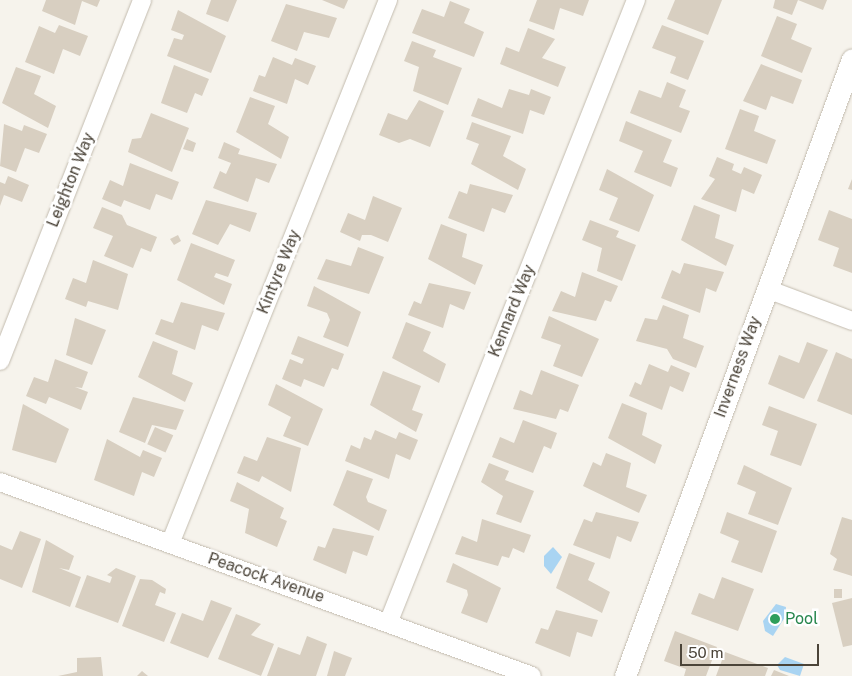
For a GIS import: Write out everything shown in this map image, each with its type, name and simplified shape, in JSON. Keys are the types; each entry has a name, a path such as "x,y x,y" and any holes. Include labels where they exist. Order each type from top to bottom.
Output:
{"street":[{"name":"Leighton Way","path":"0,361 142,0"},
{"name":"Kintyre Way","path":"170,544 388,0"},
{"name":"Kennard Way","path":"389,621 636,0"},
{"name":"Inverness Way","path":"625,676 852,59"},
{"path":"767,289 852,321"},
{"name":"Peacock Avenue","path":"0,482 389,621 532,676"}],"water":[{"path":"553,547 562,557 551,574 544,566 544,556"},
{"name":"Pool","path":"776,604 786,607 785,617 773,636 765,631 763,621"},
{"name":"Pool","path":"785,657 804,664 800,676 780,670 777,665"}],"building":[{"path":"46,0 100,0 97,7 82,1 75,25 42,11"},
{"path":"211,0 237,0 228,22 206,14"},
{"path":"322,0 348,0 344,9"},
{"path":"537,0 589,0 583,16 560,8 554,30 529,21"},
{"path":"675,0 722,0 708,35 667,19"},
{"path":"775,0 798,0 792,15 773,8"},
{"path":"798,0 827,0 823,10"},
{"path":"450,1 470,9 464,23 484,32 474,57 412,33 422,9 444,17"},
{"path":"286,4 337,18 329,38 304,32 297,51 271,41"},
{"path":"178,10 226,36 211,73 167,56 174,38 182,40 184,35 171,30"},
{"path":"777,16 797,24 791,39 812,48 802,73 761,56"},
{"path":"59,25 88,36 80,56 63,49 54,74 25,62 39,26 55,33"},
{"path":"662,25 704,41 688,80 670,73 676,57 652,48"},
{"path":"528,28 555,39 542,58 566,67 558,87 500,64 506,47 519,52"},
{"path":"412,41 436,50 433,57 462,68 448,105 413,91 419,67 404,61"},
{"path":"273,57 292,65 295,58 316,66 308,85 295,79 287,104 253,91 259,75 265,77"},
{"path":"761,64 802,80 793,104 771,96 766,110 743,101"},
{"path":"174,65 209,79 202,96 195,93 187,113 161,103"},
{"path":"16,67 41,76 34,94 56,106 48,128 2,103"},
{"path":"667,82 686,90 679,107 690,111 681,133 630,113 639,90 661,98"},
{"path":"509,89 529,95 531,89 551,97 544,115 530,110 523,134 471,116 478,98 502,108"},
{"path":"250,97 275,106 268,124 289,137 281,159 236,132"},
{"path":"419,100 444,111 430,147 410,139 399,143 379,135 388,113 407,120"},
{"path":"740,109 759,116 754,131 776,140 767,164 725,149"},
{"path":"151,113 189,128 172,172 128,152 132,139 141,138"},
{"path":"626,121 672,140 663,162 678,168 671,187 634,172 643,151 619,141"},
{"path":"472,122 511,136 503,156 526,169 518,190 471,164 479,144 466,139"},
{"path":"4,124 22,131 24,125 47,134 39,153 25,148 16,172 0,166"},
{"path":"187,139 196,143 193,152 183,149"},
{"path":"224,142 240,149 238,154 277,164 269,183 256,178 248,202 213,188 220,171 226,174 231,163 218,158"},
{"path":"717,157 734,164 732,170 741,174 744,167 762,175 754,194 742,189 736,212 701,199 715,179 709,176"},
{"path":"130,163 179,182 172,200 156,194 150,210 124,200 121,207 102,199 110,180 123,186"},
{"path":"607,169 654,195 639,232 609,220 618,198 599,190"},
{"path":"8,176 29,185 22,202 4,195 0,206 0,182 5,184"},
{"path":"852,179 852,190 848,189"},
{"path":"470,184 513,195 505,213 492,208 484,232 448,218 459,191 467,194"},
{"path":"373,196 402,208 388,242 371,235 362,235 360,241 340,232 348,213 365,220"},
{"path":"206,200 257,213 250,232 230,224 218,245 192,234"},
{"path":"694,205 720,215 715,238 734,245 726,266 681,240"},
{"path":"102,207 122,215 127,225 157,237 151,252 141,248 133,268 104,256 113,236 93,228"},
{"path":"829,210 852,219 852,273 833,266 839,248 818,240"},
{"path":"590,220 619,231 616,237 636,245 622,281 597,271 602,248 582,240"},
{"path":"441,224 467,234 462,257 483,265 475,285 428,259"},
{"path":"178,235 181,241 174,245 170,239"},
{"path":"191,243 235,260 228,277 216,273 214,277 232,284 224,305 177,280"},
{"path":"358,247 384,257 369,294 317,279 326,259 351,266"},
{"path":"93,260 128,274 118,310 88,301 86,307 65,299 73,278 86,283"},
{"path":"684,263 724,272 716,292 706,288 700,313 661,298 672,270 680,274"},
{"path":"582,272 618,286 611,302 605,300 596,321 552,311 561,291 575,297"},
{"path":"429,283 471,292 464,310 450,304 443,328 408,315 414,301 421,304"},
{"path":"314,286 361,312 348,347 323,337 330,320 327,313 307,306"},
{"path":"181,302 225,313 218,331 202,325 195,350 155,334 161,319 173,323"},
{"path":"663,305 689,315 683,338 704,346 696,368 673,359 667,349 636,341 645,318 657,320"},
{"path":"549,316 599,339 582,377 553,366 561,345 541,338"},
{"path":"75,318 106,330 92,365 66,355"},
{"path":"406,322 431,332 423,351 446,364 439,383 392,358"},
{"path":"298,336 344,354 338,370 332,368 324,387 304,379 301,387 282,379 290,359 302,364 304,359 291,354"},
{"path":"153,341 178,351 172,374 193,383 185,402 138,377"},
{"path":"807,342 828,350 804,399 768,384 779,355 799,363"},
{"path":"836,352 852,359 852,415 817,401"},
{"path":"55,359 88,372 82,388 75,387 88,392 81,410 49,397 46,404 26,396 34,377 48,382"},
{"path":"649,364 668,372 671,365 690,373 683,392 670,386 662,410 629,396 635,382 641,385"},
{"path":"541,370 579,385 568,412 560,409 556,419 513,409 520,390 532,395"},
{"path":"383,371 421,386 412,410 423,414 416,432 370,405"},
{"path":"276,384 323,409 308,446 283,436 291,417 268,405"},
{"path":"133,397 184,410 176,430 152,425 145,443 119,432"},
{"path":"622,403 647,413 642,435 662,445 655,464 608,438"},
{"path":"23,404 69,429 56,463 12,450"},
{"path":"769,406 817,424 801,466 770,455 778,431 762,425"},
{"path":"523,420 557,433 551,449 544,446 533,473 492,457 500,437 514,443"},
{"path":"155,427 173,435 166,452 147,444"},
{"path":"375,430 396,439 399,432 418,440 410,460 396,454 389,479 345,461 351,445 360,449 364,437 371,440"},
{"path":"267,437 301,448 291,492 262,476 259,482 237,473 244,456 257,461"},
{"path":"107,439 140,457 143,450 162,458 154,477 142,472 134,496 94,480"},
{"path":"606,453 631,463 626,487 647,495 639,513 583,486 593,462 601,466"},
{"path":"489,463 509,471 505,480 534,491 521,523 496,514 503,496 481,482"},
{"path":"744,465 792,488 778,525 748,514 756,492 737,484"},
{"path":"347,470 373,479 366,497 368,502 387,510 379,531 333,505"},
{"path":"237,482 284,508 280,518 287,521 277,547 245,533 249,509 230,501"},
{"path":"596,512 639,522 631,542 617,536 610,559 573,545 584,519 592,522"},
{"path":"727,512 777,531 762,573 731,562 739,541 720,533"},
{"path":"842,517 852,520 852,576 833,570 837,559 830,554"},
{"path":"482,519 531,535 524,553 513,548 509,558 502,556 498,566 455,554 462,536 477,542"},
{"path":"333,528 374,536 367,556 353,551 346,574 313,560 318,546 325,548"},
{"path":"20,531 41,539 22,588 0,579 0,545 12,550"},
{"path":"46,540 74,556 69,570 59,568 81,577 70,607 32,592"},
{"path":"569,553 595,563 588,580 610,592 602,613 556,588"},
{"path":"453,563 501,588 487,623 461,613 468,595 467,590 446,582"},
{"path":"116,568 136,576 118,623 75,607 87,575 110,583 112,577 107,575"},
{"path":"722,577 754,589 738,631 691,614 699,593 714,599"},
{"path":"140,579 152,580 166,589 165,594 160,592 155,605 176,613 164,642 122,626"},
{"path":"834,589 842,589 842,598 834,598"},
{"path":"852,598 852,645 843,647 832,603"},
{"path":"211,600 232,608 208,658 170,643 182,613 203,621"},
{"path":"556,610 598,620 592,637 577,632 570,657 535,643 541,628 548,630"},
{"path":"236,614 261,624 251,635 274,644 261,676 218,659"},
{"path":"675,631 717,647 706,676 684,676 686,669 664,661"},
{"path":"307,636 327,644 316,676 267,676 278,647 300,655"},
{"path":"334,651 352,658 345,676 327,676"},
{"path":"725,652 768,668 765,676 716,676"},
{"path":"101,657 103,676 58,676 77,672 77,658"},
{"path":"774,670 789,676 771,676"},
{"path":"142,671 148,676 137,676"}],"place":[{"name":"Pool","path":"775,619"}]}
